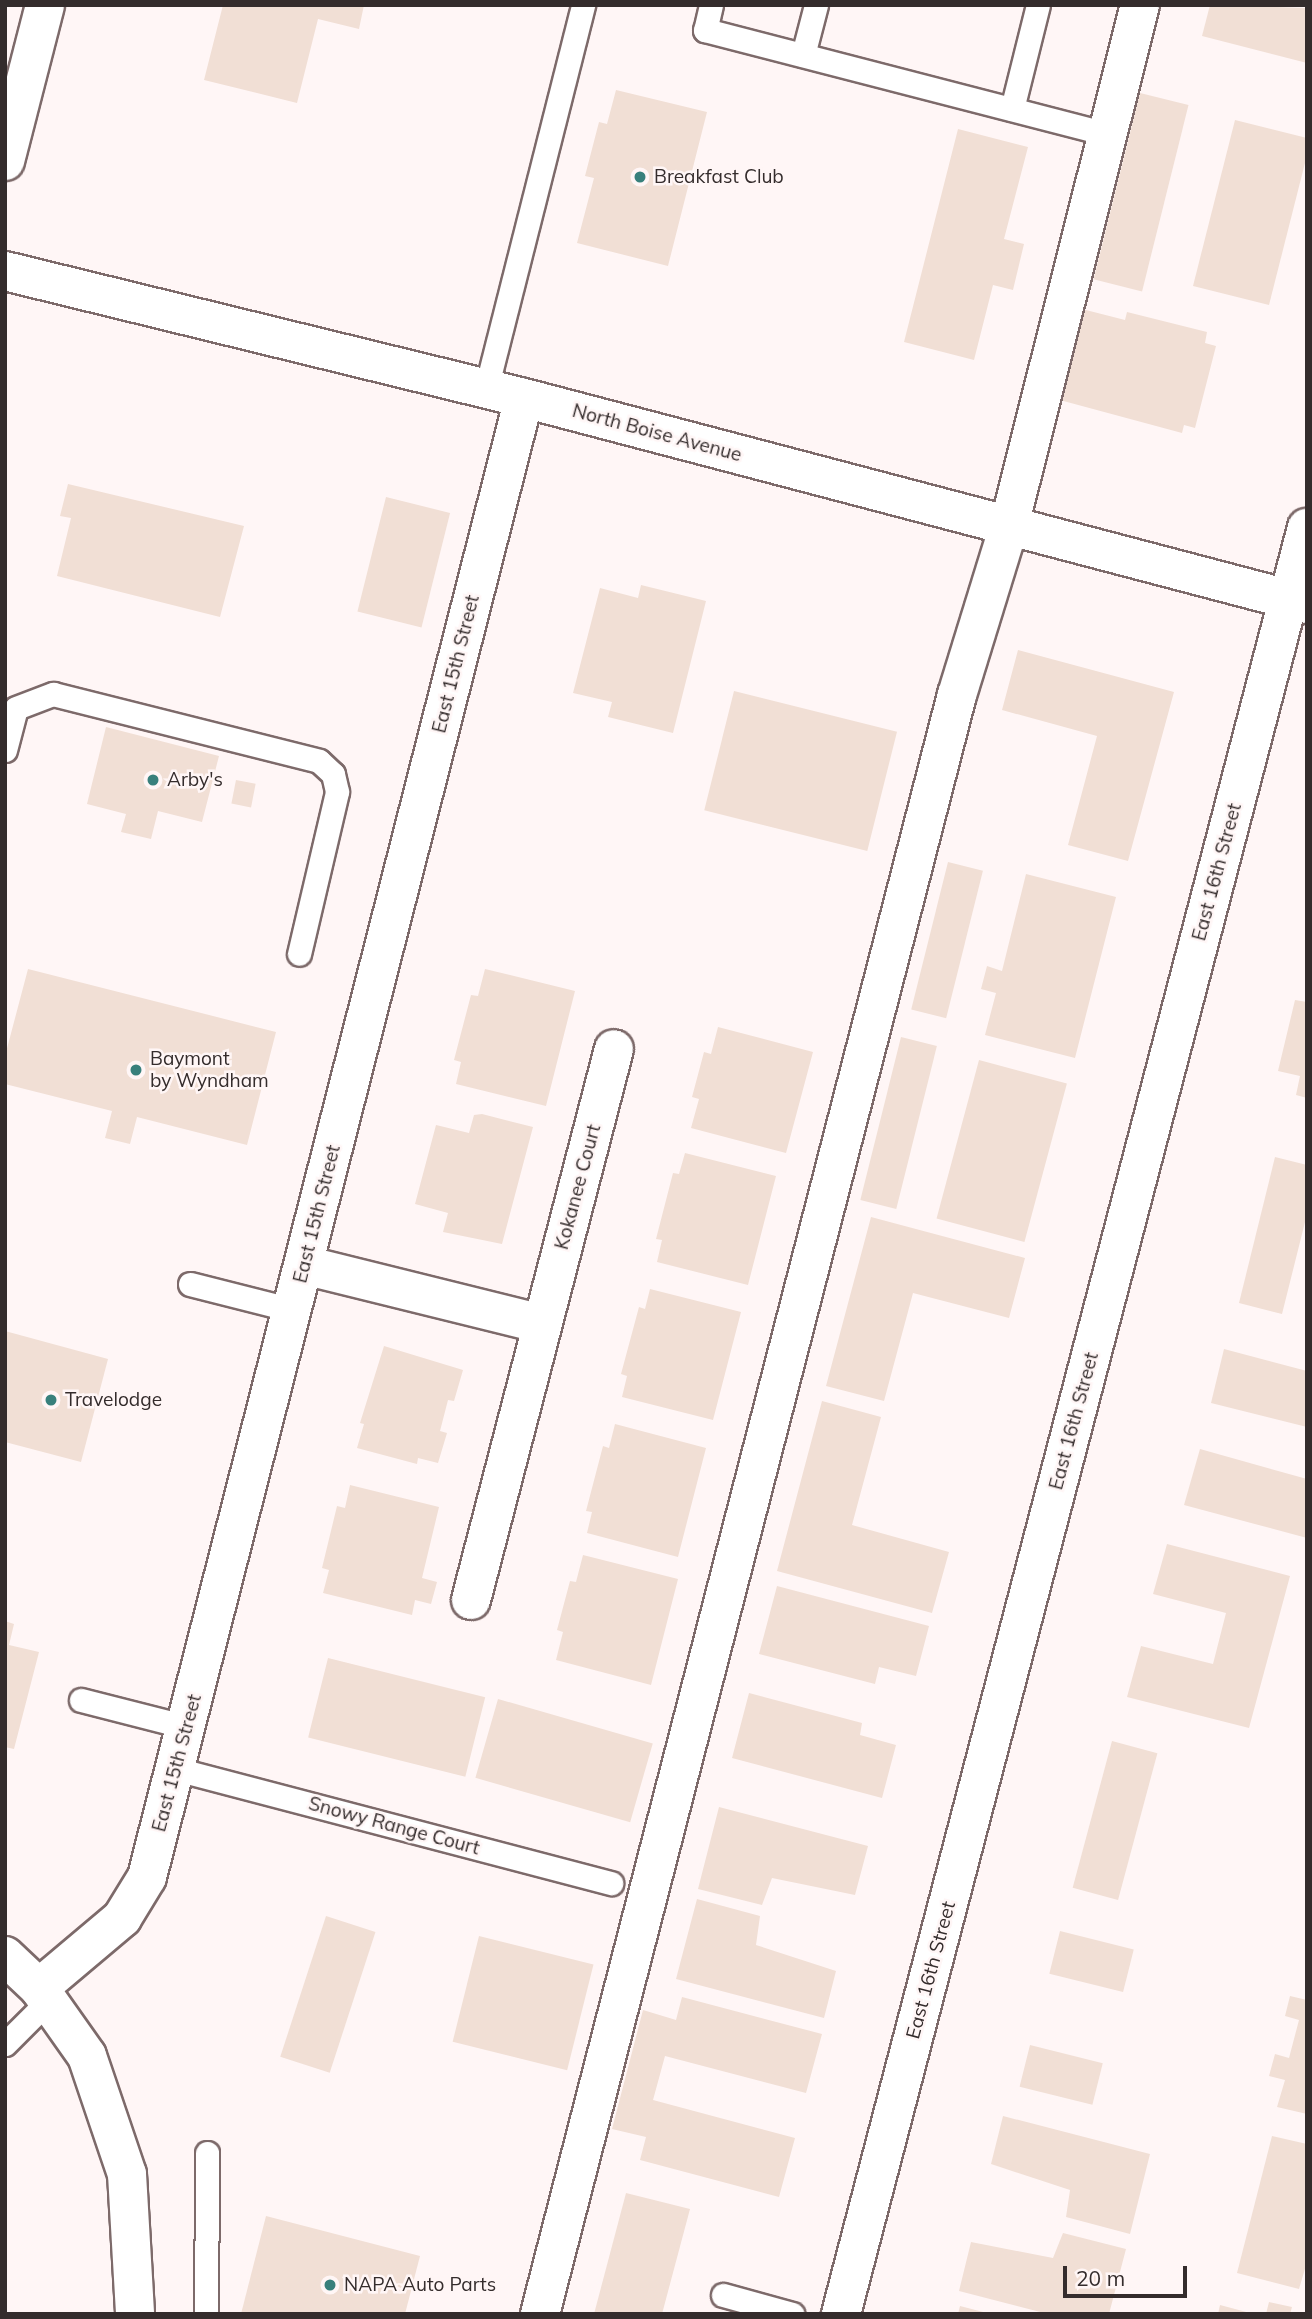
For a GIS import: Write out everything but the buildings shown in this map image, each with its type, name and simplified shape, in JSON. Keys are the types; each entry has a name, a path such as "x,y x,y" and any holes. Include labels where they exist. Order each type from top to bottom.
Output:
{"main road":[{"path":"5,161 45,5"},
{"path":"540,2314 960,681 1009,526 1140,5"},
{"name":"North Boise Avenue","path":"5,271 524,398 1298,601"},
{"name":"East 15th Street","path":"43,1994 122,1918 146,1877 187,1727 524,398"},
{"name":"East 16th Street","path":"841,2314 1298,601 1307,528"},
{"name":"Kokanee Court","path":"471,1600 614,1049"},
{"path":"304,1265 542,1324"},
{"path":"5,1956 43,1994 87,2056 127,2174 135,2314"}],"lane":[{"path":"486,389 583,5"},
{"path":"711,5 705,30 1107,134"},
{"path":"803,55 816,5"},
{"path":"1012,110 1038,5"},
{"path":"5,750 16,708 53,694 319,761 333,774 337,792 299,954"},
{"path":"190,1284 293,1310"},
{"path":"81,1700 187,1727"},
{"name":"Snowy Range Court","path":"176,1769 611,1883"},
{"path":"5,2044 43,1994"},
{"path":"206,2314 207,2153"},
{"path":"723,2295 792,2314"}],"place":[{"name":"Breakfast Club","path":"640,177"},
{"name":"Arby's","path":"153,780"},
{"name":"Baymont by Wyndham","path":"136,1070"},
{"name":"Travelodge","path":"51,1400"},
{"name":"NAPA Auto Parts","path":"330,2285"}]}
